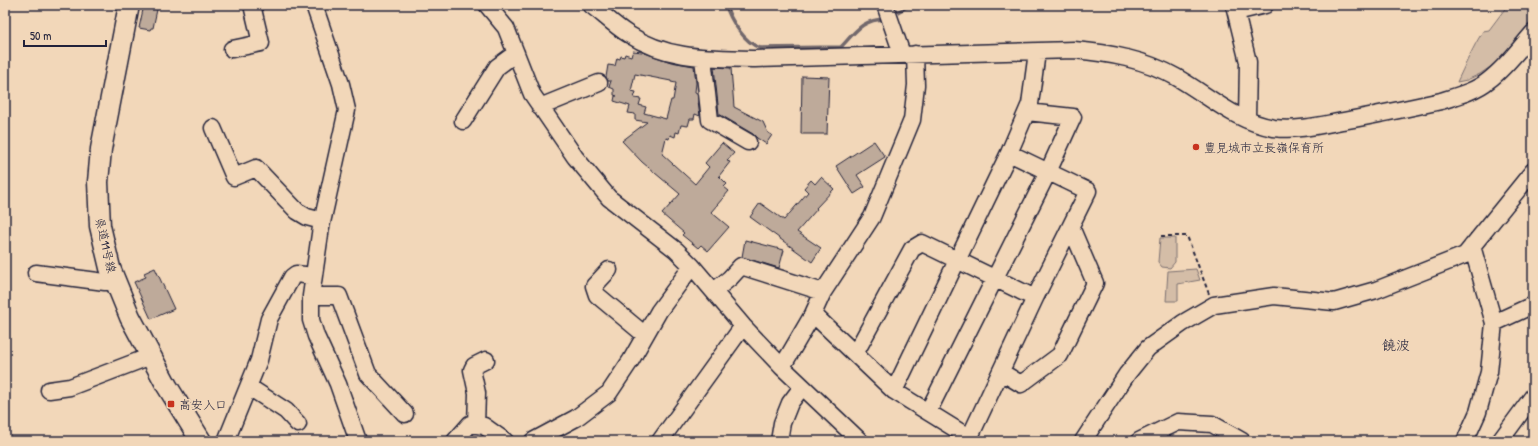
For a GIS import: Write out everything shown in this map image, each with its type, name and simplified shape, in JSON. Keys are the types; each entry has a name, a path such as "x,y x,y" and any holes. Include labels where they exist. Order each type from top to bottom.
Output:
{"main road":[{"name":"県道11号線","path":"129,5 101,149 98,182 98,209 100,226 105,250 130,317 201,441"}],"street":[{"path":"232,49 261,44 252,5"},
{"path":"314,5 341,84 347,110 322,221 313,276 311,320 316,336 338,384 358,441"},
{"path":"486,5 506,28 532,94 540,107 575,157 609,198 676,250 692,266 743,326 782,367 860,441"},
{"path":"591,5 627,33 646,44 667,52 703,58 755,59 1074,50 1103,52 1153,66 1174,76 1234,115 1275,128 1303,128 1441,101 1462,95 1488,81 1504,66 1533,33"},
{"path":"782,367 813,314 823,292 872,217 912,120 916,85 908,54 886,5"},
{"path":"1246,120 1248,62 1235,8 1265,5"},
{"path":"894,391 1027,112 1030,104 1037,52"},
{"path":"463,121 496,68 516,53"},
{"path":"703,58 710,120 748,142"},
{"path":"540,107 599,84"},
{"path":"928,412 1048,172 1073,118 1027,112"},
{"path":"213,128 234,177 256,168 297,210 307,217 322,221"},
{"path":"813,314 894,391 969,439 1035,298 1088,191 1009,152"},
{"path":"1083,441 1127,374 1148,348 1183,323 1214,305 1274,296 1334,302 1376,290 1465,256 1533,171"},
{"path":"1001,372 1021,384 1060,355 1095,283 1071,227"},
{"path":"855,354 912,249 922,243 1035,298"},
{"path":"1465,441 1478,412 1489,372 1494,323 1472,246"},
{"path":"533,441 576,418 609,393 659,311 692,266"},
{"path":"714,291 730,278 741,266 823,292"},
{"path":"609,270 594,286 597,295 645,335"},
{"path":"36,273 105,282 116,282"},
{"path":"226,441 259,360 268,319 292,277 296,274 313,276"},
{"path":"311,296 339,296 368,374 405,414"},
{"path":"1494,323 1533,305"},
{"path":"660,441 743,326"},
{"path":"49,390 70,387 151,356"},
{"path":"476,425 477,393 472,370 474,366 486,360"},
{"path":"249,387 286,412 298,424"},
{"path":"779,441 782,423 790,403 802,387"},
{"path":"1500,441 1533,396"},
{"path":"1139,441 1178,422 1212,424 1242,441"},
{"path":"456,441 470,424 484,426 506,441"}],"path":[{"path":"1161,236 1186,236 1214,305"}],"shaded area":[{"path":"1533,5 1533,19 1493,65 1480,74 1467,80 1457,82 1483,31 1489,30 1507,6"},
{"path":"1160,238 1175,238 1175,262 1170,268 1162,267 1158,262"},
{"path":"1196,269 1200,280 1178,284 1178,301 1166,301 1168,271"}],"building":[{"path":"144,5 158,5 153,28 150,30 139,28"},
{"path":"633,51 642,52 671,62 694,66 696,83 695,92 697,93 700,116 695,114 694,119 690,119 688,126 681,125 679,133 676,132 675,137 670,135 669,139 666,138 662,154 695,184 709,167 705,163 722,143 734,153 727,161 730,162 719,176 727,184 724,187 729,191 711,212 729,227 708,251 701,245 698,248 682,235 684,233 662,214 680,194 642,162 622,141 647,122 635,120 635,114 628,113 630,106 614,101 615,96 617,96 614,95 614,89 609,87 611,81 608,81 606,77 608,65 615,66 617,58 620,59 621,56 624,57 625,54 631,56","holes":["635,74 676,83 673,100 671,100 666,119 644,113 646,107 639,105 641,99 634,98 636,92 631,91"]},
{"path":"714,67 731,68 734,107 763,122 768,133 772,135 766,144 753,134 719,114"},
{"path":"802,76 829,77 827,134 801,134"},
{"path":"874,141 885,157 857,175 865,187 854,194 836,166"},
{"path":"821,177 834,189 816,208 817,209 797,232 821,248 812,262 750,217 760,203 784,220 808,192 804,188 811,180 815,184"},
{"path":"745,240 784,250 779,268 742,257"},
{"path":"155,268 174,309 151,319 134,282 146,277 144,273"}],"waterway":[{"path":"726,5 739,30 749,41 760,48 841,47 860,27 871,21 885,19"},
{"path":"894,14 910,5"}],"place":[{"name":"豊見城市立長嶺保育所","path":"1196,147"},
{"name":"高安入口","path":"171,404"}],"district":[{"name":"饒波","path":"1396,344"}]}
